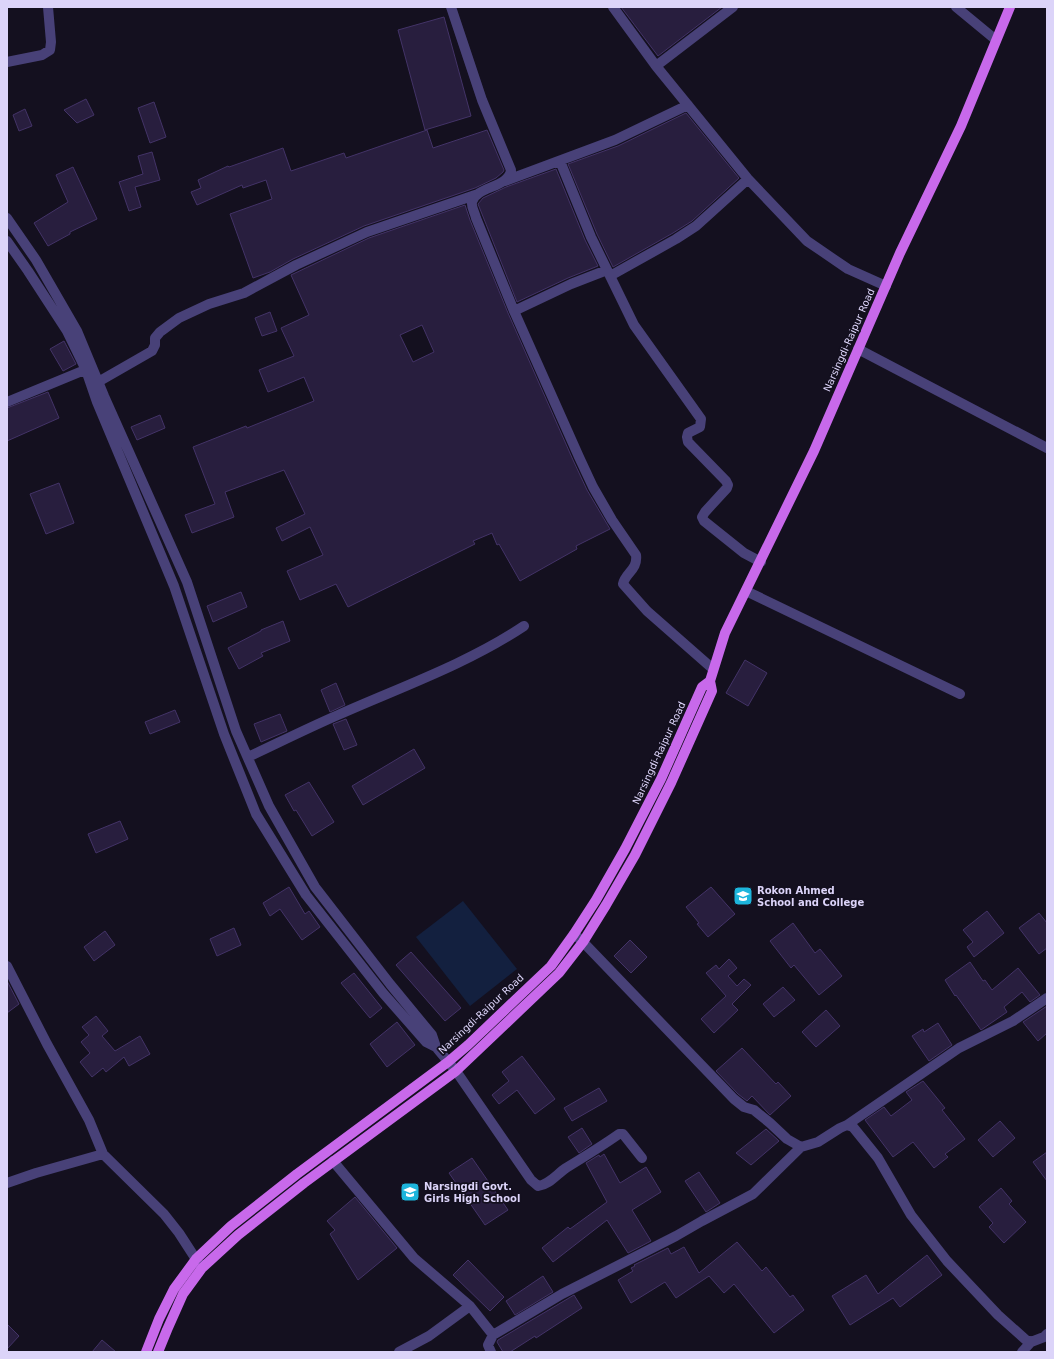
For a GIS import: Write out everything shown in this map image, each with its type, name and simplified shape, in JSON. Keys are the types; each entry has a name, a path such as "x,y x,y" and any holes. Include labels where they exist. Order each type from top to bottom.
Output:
{"main road":[{"name":"Narsingdi-Raipur Road","path":"158,1352 183,1294 202,1268 238,1235 333,1161 456,1071 559,973 583,942 635,854 671,783 710,699 712,691 710,681 725,633 814,451 886,286 961,126 1010,7"},
{"name":"Narsingdi-Raipur Road","path":"146,1352 159,1319 174,1289 196,1259 230,1226 322,1155 448,1062 468,1045 551,966 596,900 625,849 661,779 702,687 710,681"}],"street":[{"path":"7,62 42,55 50,50 51,42 48,7"},
{"path":"451,7 482,100 511,170 510,175 503,182"},
{"path":"613,7 656,66 748,179 807,241 848,269 886,286"},
{"path":"656,66 733,7"},
{"path":"956,7 996,40"},
{"path":"98,382 152,351 155,345 155,338 160,332 179,318 209,304 244,292 296,265 367,232 478,194 503,182 614,140 688,105"},
{"path":"560,160 591,237 634,325 701,419 700,427 688,433 688,442 726,481 728,485 702,517 704,521 744,553 761,562"},
{"path":"514,310 571,284 608,273 670,242 696,226 748,179"},
{"path":"478,194 472,202 473,209 514,310 578,457 612,520 636,556 636,562 633,569 624,580 623,584 647,611 713,669"},
{"path":"7,218 36,260 77,331 89,368 97,402 174,586 224,734 256,814 306,895 383,993 426,1042 436,1047"},
{"path":"7,241 28,271 98,382 187,582 236,731 269,806 316,887 390,984 432,1035 436,1047 456,1071 531,1180 538,1186 544,1185 565,1168 590,1154 619,1134 626,1137 642,1158"},
{"path":"858,349 1047,448"},
{"path":"7,402 89,368"},
{"path":"746,591 960,694"},
{"path":"248,758 338,715 423,680 505,639 524,626"},
{"path":"574,934 734,1099 744,1107 754,1110 787,1139 801,1147"},
{"path":"7,966 47,1044 89,1120 103,1154 164,1214 202,1268"},
{"path":"491,1352 488,1345 493,1335 562,1294 676,1236 702,1220 753,1194 801,1147 818,1142 840,1128 847,1126 959,1048 1012,1021 1047,998"},
{"path":"847,1126 853,1127 878,1158 911,1215 947,1261 998,1315 1026,1340 1031,1342"},
{"path":"7,1183 103,1154"},
{"path":"333,1161 414,1258 470,1306 493,1335"},
{"path":"399,1352 429,1336 470,1306"},
{"path":"1022,1352 1031,1342 1044,1337 1047,1334"}],"water":[{"path":"463,901 517,969 470,1006 416,937"}],"building":[{"path":"621,7 722,7 658,56"},
{"path":"444,17 471,116 425,130 398,30"},
{"path":"86,99 94,115 77,123 64,110"},
{"path":"154,102 166,137 150,143 138,108"},
{"path":"25,109 32,126 19,131 13,115"},
{"path":"686,113 739,178 692,221 613,267 597,234 568,164 618,146"},
{"path":"427,130 433,148 487,130 504,170 503,172 496,178 475,188 364,226 293,259 270,272 253,278 230,214 272,199 266,180 243,188 242,185 197,205 191,192 201,188 198,180 228,166 229,167 283,148 291,171 344,153 346,158"},
{"path":"152,152 160,180 135,187 141,207 129,211 119,182 143,174 138,156"},
{"path":"73,167 97,219 70,232 70,234 48,246 34,223 68,202 56,175"},
{"path":"556,169 585,240 598,266 568,278 517,302 478,204 483,198 506,187"},
{"path":"465,205 508,313 573,460 587,490 610,529 576,546 577,549 520,581 499,544 497,545 492,533 473,541 475,544 348,607 336,584 300,600 287,571 323,555 310,527 282,541 276,528 305,514 284,470 225,492 234,517 192,533 185,515 215,504 193,447 246,426 247,428 314,401 304,377 268,392 259,370 294,356 281,328 309,315 291,275 369,238","holes":["422,325 434,352 413,362 400,335"]},
{"path":"270,312 277,331 262,336 255,318"},
{"path":"64,341 76,364 63,371 50,349"},
{"path":"48,392 59,418 7,441 7,408"},
{"path":"160,415 165,428 137,440 131,427"},
{"path":"59,483 74,523 46,534 30,494"},
{"path":"241,592 247,607 213,622 207,606"},
{"path":"283,621 290,641 261,653 263,656 239,669 228,648 261,630"},
{"path":"745,660 767,673 748,706 726,693"},
{"path":"336,683 345,705 330,712 321,690"},
{"path":"175,710 180,722 150,734 145,722"},
{"path":"280,714 287,731 261,742 254,724"},
{"path":"346,719 357,745 344,750 333,724"},
{"path":"414,749 425,768 363,805 352,786"},
{"path":"309,782 334,822 312,836 296,810 294,811 285,795"},
{"path":"120,821 128,839 96,853 88,834"},
{"path":"289,887 305,914 309,911 320,927 302,940 280,909 270,916 263,903"},
{"path":"711,887 735,914 708,937 686,907"},
{"path":"987,911 1004,933 974,957 967,947 973,942 963,930"},
{"path":"1039,913 1047,923 1047,948 1039,954 1019,928"},
{"path":"793,923 815,953 820,949 842,976 819,995 794,965 791,968 770,941"},
{"path":"234,928 241,945 217,956 210,939"},
{"path":"105,931 115,945 94,961 84,947"},
{"path":"630,940 647,957 631,973 614,956"},
{"path":"411,952 461,1008 445,1021 396,965"},
{"path":"729,959 737,968 728,976 737,986 744,979 751,985 732,1004 738,1010 714,1033 701,1019 726,996 706,973 716,965 719,969"},
{"path":"970,962 983,981 985,980 992,990 1018,968 1040,995 1030,1002 1022,992 1004,1007 1007,1012 981,1030 956,995 955,996 945,980"},
{"path":"354,973 382,1008 370,1018 341,983"},
{"path":"7,981 19,1004 7,1013"},
{"path":"783,987 795,1000 774,1017 763,1004"},
{"path":"1047,1006 1047,1033 1038,1041 1023,1022"},
{"path":"826,1010 840,1026 816,1047 802,1032"},
{"path":"96,1016 108,1031 102,1036 115,1051 140,1036 150,1054 129,1066 124,1057 106,1072 103,1068 92,1077 80,1062 90,1053 81,1042 89,1035 82,1027"},
{"path":"397,1022 415,1045 387,1067 370,1044"},
{"path":"938,1023 952,1045 929,1061 912,1036 923,1029 924,1032"},
{"path":"742,1048 776,1084 778,1082 791,1096 770,1115 752,1096 747,1101 738,1094 716,1071"},
{"path":"522,1056 555,1099 535,1114 517,1090 499,1104 492,1095 509,1081 502,1072"},
{"path":"923,1081 945,1108 942,1110 965,1139 945,1154 948,1157 934,1168 913,1142 893,1157 865,1120 884,1107 891,1116 912,1100 906,1092"},
{"path":"599,1088 607,1101 572,1121 564,1108"},
{"path":"1000,1121 1015,1138 993,1157 978,1140"},
{"path":"582,1128 592,1144 579,1153 568,1137"},
{"path":"766,1129 779,1141 751,1165 736,1153"},
{"path":"1047,1152 1047,1181 1033,1162"},
{"path":"604,1154 620,1183 646,1167 661,1192 632,1210 651,1241 628,1253 607,1220 553,1262 542,1248 568,1227 570,1229 607,1202 586,1163 599,1155 600,1157"},
{"path":"472,1158 508,1210 485,1225 449,1173"},
{"path":"699,1172 720,1203 706,1212 685,1181"},
{"path":"1001,1188 1012,1201 1009,1204 1026,1222 1004,1243 989,1227 993,1223 979,1207"},
{"path":"355,1197 397,1248 358,1280 330,1234 335,1230 327,1221"},
{"path":"737,1242 762,1271 766,1267 790,1297 793,1295 804,1310 774,1333 734,1284 724,1293 709,1276 676,1298 665,1282 631,1303 618,1280 633,1271 631,1268 635,1266 634,1265 668,1248 671,1254 684,1247 699,1273"},
{"path":"927,1255 942,1275 900,1307 893,1298 850,1325 832,1296 866,1275 878,1294"},
{"path":"468,1260 504,1297 490,1311 453,1275"},
{"path":"543,1276 553,1292 515,1315 506,1301"},
{"path":"574,1295 582,1308 536,1338 535,1336 510,1352 503,1352 497,1342 498,1340"},
{"path":"7,1324 19,1336 7,1349"},
{"path":"102,1340 116,1352 92,1352"}],"place":[{"name":"Rokon Ahmed School and College","path":"743,896"},
{"name":"Narsingdi Govt. Girls High School","path":"410,1192"}]}
